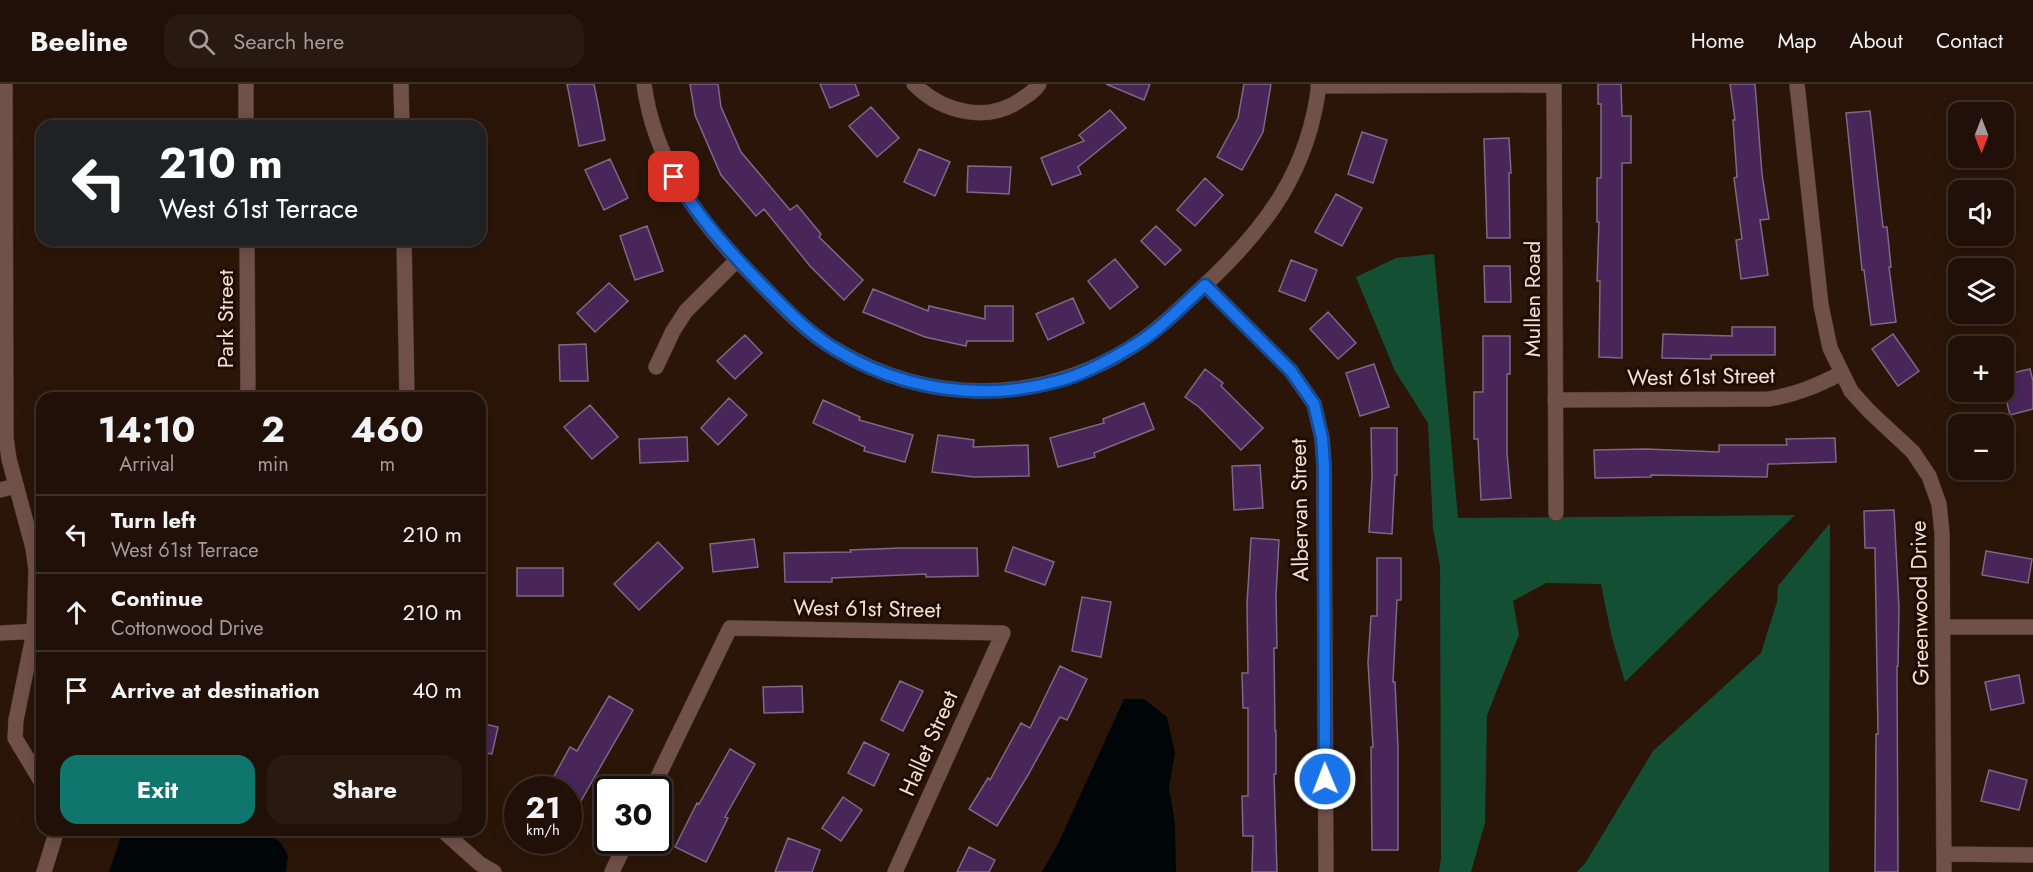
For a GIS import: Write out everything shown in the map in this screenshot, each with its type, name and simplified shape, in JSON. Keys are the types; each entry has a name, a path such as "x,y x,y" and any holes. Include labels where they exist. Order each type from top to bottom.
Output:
{"street":[{"path":"5,84 3,377 6,438 9,459 33,548 36,570"},
{"path":"246,84 246,120"},
{"path":"401,84 402,120"},
{"path":"644,84 658,141 674,177 693,209 737,260 793,316 834,349 871,368 909,382 939,388 983,392 1028,388 1080,374 1130,349 1154,331 1205,285 1247,244 1291,181 1306,146 1315,114 1318,85 1554,84"},
{"path":"914,84 935,102 954,110 974,113 991,112 1014,105 1036,89 1039,84"},
{"name":"Mullen Road","path":"1554,84 1556,513"},
{"name":"Greenwood Drive","path":"1797,84 1822,314 1830,348 1851,391 1913,452 1929,477 1939,504 1942,533 1944,872"},
{"name":"Park Street","path":"247,246 248,392"},
{"path":"404,246 407,392"},
{"path":"656,368 673,331 686,312 737,260"},
{"name":"Albervan Street","path":"1205,285 1291,371 1314,404 1322,438 1326,872"},
{"name":"West 61st Street","path":"1555,400 1768,399 1790,396 1842,373"},
{"path":"0,490 16,486"},
{"path":"1943,627 2033,627"},
{"name":"West 61st Street","path":"658,776 730,628 1003,633"},
{"path":"0,633 36,632"},
{"name":"Hallet Street","path":"895,872 1003,633"},
{"path":"36,640 16,720 15,738 36,773"},
{"path":"44,872 55,836"},
{"path":"449,836 480,864 494,872"},
{"path":"612,872 620,854"},
{"path":"1944,855 2033,855"}],"green space":[{"path":"1434,254 1458,518 1795,515 1625,682 1611,634 1601,584 1546,583 1513,601 1519,635 1487,715 1485,823 1471,872 1439,872 1441,858 1440,566 1433,528 1428,423 1395,371 1356,277 1396,258"},
{"path":"1830,523 1829,872 1577,872 1586,862 1653,751 1761,653 1777,602 1778,586"}],"shaded area":[{"path":"1124,699 1144,699 1167,717 1175,753 1169,787 1175,824 1176,872 1042,872 1058,844"},
{"path":"121,836 271,836 281,843 288,856 286,872 109,872"}],"building":[{"path":"567,84 594,84 605,140 579,146"},
{"path":"690,84 718,84 721,107 741,152 790,210 797,205 821,234 819,237 863,280 844,300 810,266 764,209 756,216 721,175 695,115"},
{"path":"820,84 855,84 859,95 830,108"},
{"path":"1106,84 1150,84 1144,100"},
{"path":"1244,84 1271,84 1263,132 1242,170 1217,157 1238,118"},
{"path":"1598,84 1621,84 1622,116 1631,116 1631,163 1622,163 1622,358 1599,357 1600,281 1597,281 1599,222 1597,222 1597,178 1601,178 1601,104 1598,104"},
{"path":"1730,84 1755,84 1762,174 1769,219 1760,220 1768,275 1741,279 1736,240 1742,239 1734,178 1737,177 1733,120 1735,120"},
{"path":"871,107 899,138 877,157 849,126"},
{"path":"1110,110 1126,128 1078,167 1081,174 1052,185 1041,158 1084,141 1079,135"},
{"path":"1870,111 1883,227 1887,227 1896,322 1871,325 1864,270 1862,270 1846,113"},
{"path":"1362,132 1387,140 1373,183 1348,174"},
{"path":"1509,138 1510,238 1487,238 1484,139"},
{"path":"919,149 950,162 935,196 904,182"},
{"path":"610,159 628,198 604,210 585,170"},
{"path":"968,166 1011,167 1009,194 967,192"},
{"path":"1205,178 1223,195 1195,226 1177,210"},
{"path":"1336,194 1362,208 1342,246 1315,232"},
{"path":"647,226 663,271 635,280 620,236"},
{"path":"1156,226 1181,250 1165,265 1141,241"},
{"path":"1115,259 1138,287 1110,309 1088,281"},
{"path":"1291,260 1317,270 1305,301 1279,291"},
{"path":"1484,266 1510,266 1511,302 1485,302"},
{"path":"609,283 628,301 595,332 577,313"},
{"path":"873,289 928,311 929,306 985,319 985,306 1013,306 1013,341 967,341 966,346 925,337 863,312"},
{"path":"1073,298 1084,323 1048,340 1036,314"},
{"path":"1328,312 1356,343 1338,359 1310,329"},
{"path":"1732,327 1775,327 1775,355 1711,355 1711,359 1662,358 1663,334 1732,336"},
{"path":"1893,334 1919,371 1898,386 1872,349"},
{"path":"745,335 762,353 735,379 717,361"},
{"path":"1483,336 1510,336 1510,374 1507,374 1507,453 1511,498 1481,500 1478,439 1474,439 1474,392 1483,392"},
{"path":"586,344 588,381 560,381 559,345"},
{"path":"1374,364 1389,407 1360,416 1346,373"},
{"path":"1205,369 1223,383 1221,386 1263,428 1241,450 1199,407 1185,397"},
{"path":"2030,369 2033,381 2033,409 2010,414 2007,402 2014,402 2014,373"},
{"path":"729,398 747,415 718,445 701,428"},
{"path":"823,400 860,417 859,420 913,435 905,462 864,451 865,447 813,423"},
{"path":"1144,403 1154,429 1094,453 1095,457 1058,467 1050,438 1104,423 1103,419"},
{"path":"590,405 618,437 592,459 564,427"},
{"path":"1371,428 1397,428 1397,475 1395,475 1392,534 1369,532 1372,475"},
{"path":"938,435 974,440 973,447 1028,445 1029,476 974,477 932,472"},
{"path":"687,437 688,461 640,463 639,439"},
{"path":"1835,438 1836,462 1768,464 1767,477 1651,475 1651,477 1595,478 1594,450 1646,449 1719,452 1719,445 1787,445 1786,439"},
{"path":"1260,465 1263,508 1234,510 1232,466"},
{"path":"1894,510 1899,608 1898,872 1875,872 1876,734 1878,734 1875,548 1865,548 1864,511"},
{"path":"1251,538 1279,540 1276,596 1277,648 1274,648 1277,872 1252,872 1253,836 1243,836 1242,796 1248,796 1248,708 1243,708 1242,673 1248,673 1247,604"},
{"path":"754,539 758,567 713,572 710,544"},
{"path":"658,542 683,568 639,610 614,584"},
{"path":"1013,547 1054,562 1045,585 1005,571"},
{"path":"977,548 978,576 926,577 926,574 832,578 832,582 785,582 784,553 851,552 850,550"},
{"path":"1986,551 2032,559 2028,583 1982,575"},
{"path":"1377,558 1401,558 1401,600 1397,600 1393,682 1395,682 1398,747 1398,850 1372,850 1371,747 1373,747 1368,662 1371,616 1377,616"},
{"path":"517,568 563,568 563,596 517,596"},
{"path":"1082,597 1111,602 1101,657 1072,651"},
{"path":"1060,666 1087,679 1067,720 1060,717 997,826 969,809 988,778 990,780 1021,723 1030,728"},
{"path":"2019,675 2024,703 1991,710 1985,682"},
{"path":"900,681 923,691 903,731 881,720"},
{"path":"802,686 803,712 764,713 763,687"},
{"path":"609,696 633,710 582,799 582,776 554,776 570,747 577,751"},
{"path":"486,724 498,727 492,754 486,753"},
{"path":"864,742 889,754 874,786 848,773"},
{"path":"730,749 755,764 725,817 728,818 706,862 675,847 697,803 699,804"},
{"path":"1989,770 2027,780 2019,810 1981,801"},
{"path":"843,797 862,810 841,841 822,828"},
{"path":"788,838 820,850 812,872 775,872"},
{"path":"969,847 995,860 989,872 957,872"}],"route":[{"path":"674,177 693,209 737,260 807,329 834,349 871,368 909,382 939,388 983,392 1028,388 1059,381 1080,374 1130,349 1171,317 1205,285 1291,371 1314,404 1322,438 1324,466 1325,779"}]}
